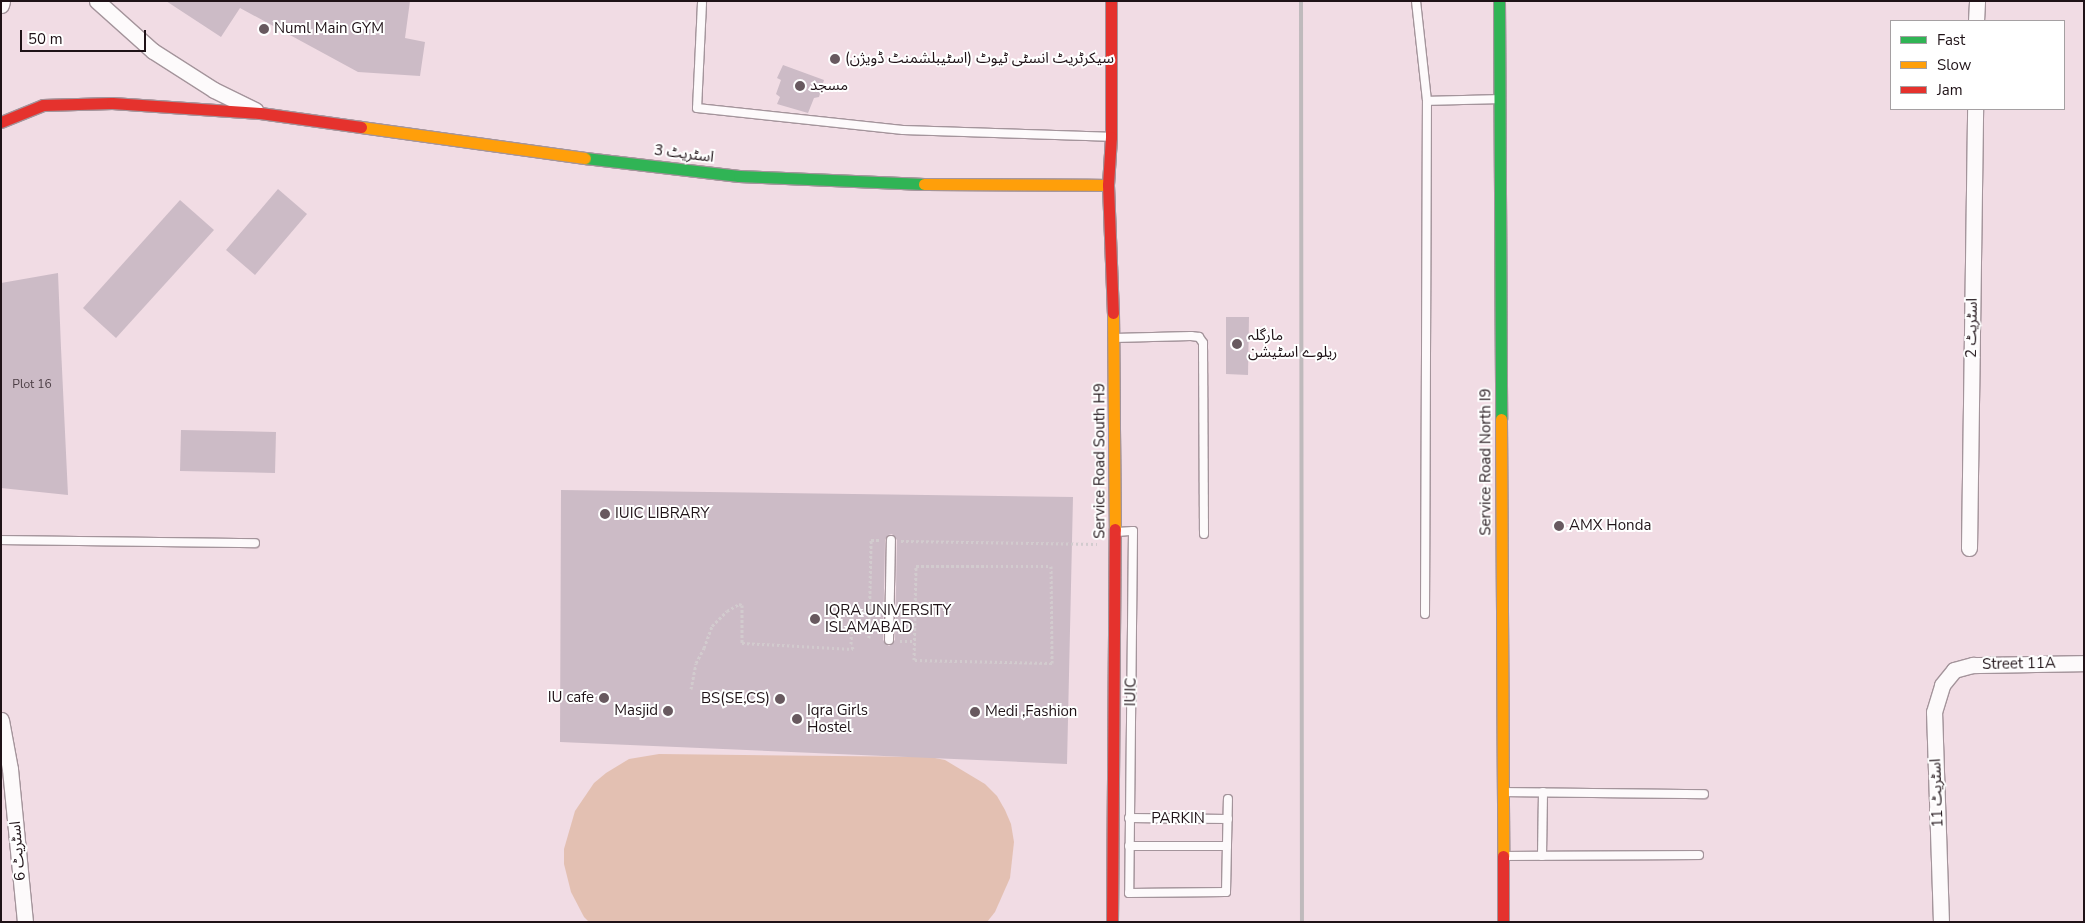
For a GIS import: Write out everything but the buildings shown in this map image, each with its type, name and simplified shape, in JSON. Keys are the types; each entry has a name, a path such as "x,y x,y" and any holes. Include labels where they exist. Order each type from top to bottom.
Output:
{"street":[{"path":"1,5 2,1"},
{"path":"97,1 153,51 214,90 260,113"},
{"name":"Service Road South H9","path":"1110,1 1111,137 1108,185 1114,338 1115,532 1112,922"},
{"name":"Service Road North I9","path":"1500,1 1503,922"},
{"path":"1976,20 1977,1"},
{"name":"اسٹریٹ 3","path":"1,122 43,105 112,103 260,113 338,126 739,176 936,185 1108,185"},
{"name":"اسٹریٹ 2","path":"1969,548 1975,110"},
{"name":"Street 11A","path":"1954,670 1973,665 2084,664"},
{"name":"اسٹریٹ 11","path":"1941,922 1934,712 1942,685 1954,670"},
{"name":"اسٹریٹ 6","path":"1,720 10,769 25,922"}],"lane":[{"path":"1416,1 1427,101 1425,614"},
{"path":"702,3 697,108 903,130 1111,137"},
{"path":"1427,101 1500,99"},
{"path":"1114,338 1191,336 1199,337 1203,343 1204,534"},
{"name":"IUIC","path":"1115,532 1133,531 1129,893 1226,892 1227,846"},
{"path":"1,540 255,543"},
{"path":"889,640 891,540"},
{"path":"1502,792 1704,794"},
{"path":"1542,856 1543,792"},
{"path":"1129,850 1227,846 1228,799"},
{"name":"PARKIN","path":"1129,818 1228,819"},
{"path":"1503,856 1699,855"}],"path":[{"path":"869,638 871,540 1115,545"},
{"path":"916,566 1051,566 1052,663 914,660 916,566"},
{"path":"691,689 696,663 712,626 726,611 739,604 742,605 742,643 853,649 851,644 852,612 870,611"}],"shaded area":[{"path":"659,754 930,757 945,760 985,784 997,796 1005,810 1011,824 1014,842 1010,878 995,912 987,922 589,922 584,917 571,892 564,864 564,849 575,811 594,783 606,773 629,759"}],"railway":[{"path":"1301,1 1302,922"}],"traffic: fast":[{"path":"1499,1 1501,419"},
{"path":"585,158 739,176 924,184"}],"traffic: slow":[{"path":"361,127 585,158"},
{"path":"924,184 1108,185"},
{"path":"1113,313 1115,529"},
{"path":"1501,419 1503,856"}],"traffic: jam":[{"path":"1111,1 1111,137 1108,185 1113,313"},
{"path":"1,122 43,105 112,103 260,113 361,127"},
{"path":"1112,922 1115,529"},
{"path":"1503,856 1503,922"}],"place":[{"name":"Numl Main GYM","path":"264,29"},
{"name":"سیکرٹریٹ انسٹی ٹیوٹ (اسٹیبلشمنٹ ڈویژن)","path":"835,59"},
{"name":"مسجد","path":"800,86"},
{"name":"مارگلہ ریلوے اسٹیشن","path":"1237,344"},
{"name":"IUIC LIBRARY","path":"605,514"},
{"name":"AMX Honda","path":"1559,526"},
{"name":"IQRA UNIVERSITY ISLAMABAD","path":"815,619"},
{"name":"IU cafe","path":"604,698"},
{"name":"BS(SE,CS)","path":"780,699"},
{"name":"Masjid","path":"668,711"},
{"name":"Medi ,Fashion","path":"975,712"},
{"name":"Iqra Girls Hostel","path":"797,719"}]}
